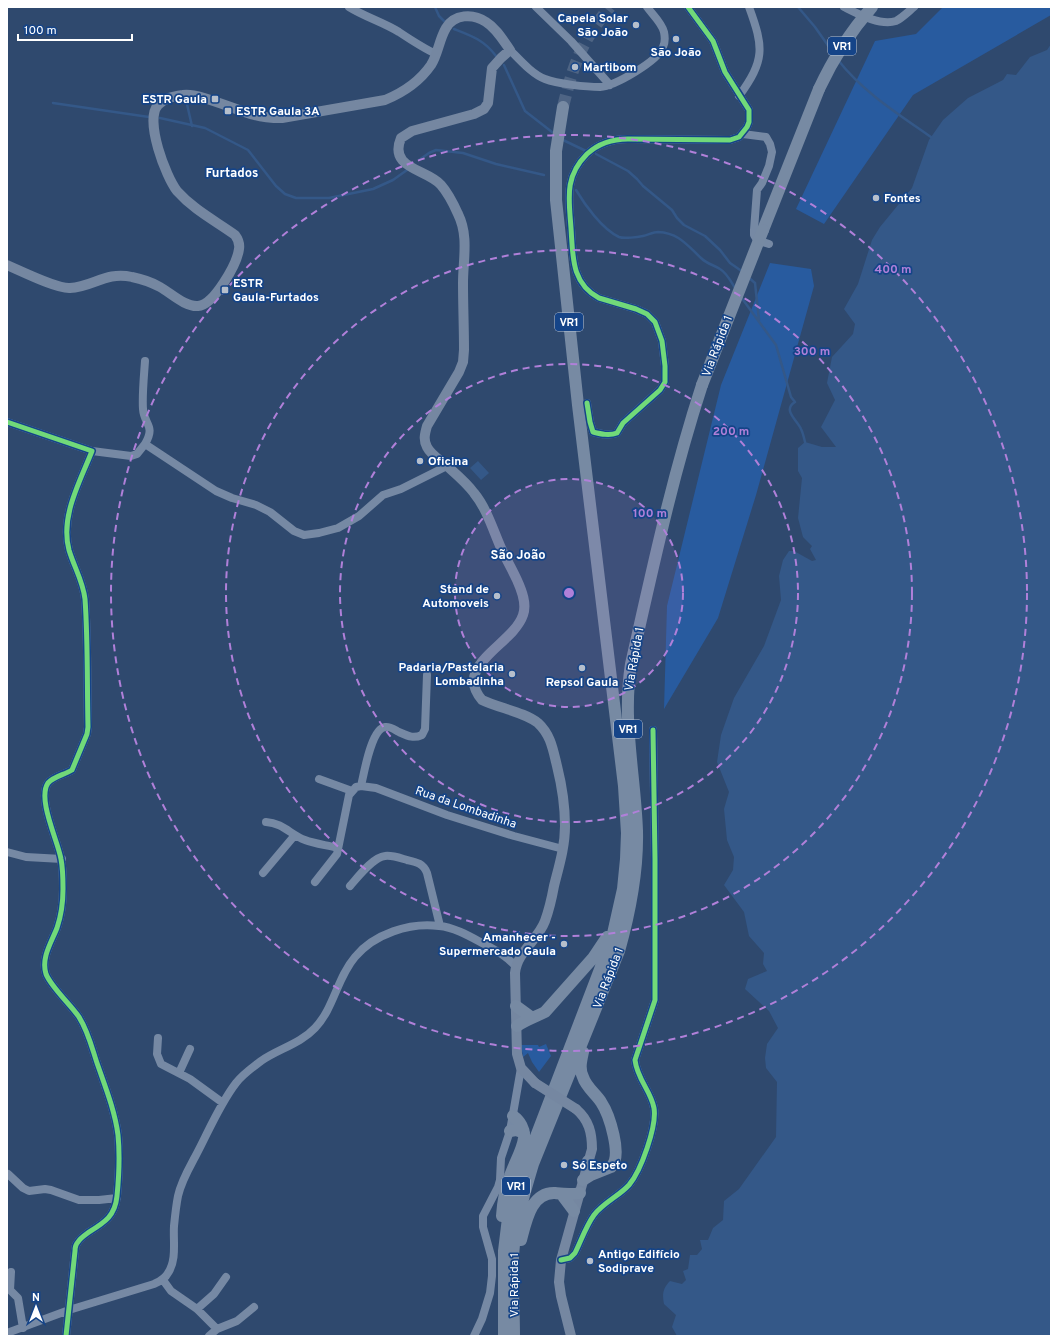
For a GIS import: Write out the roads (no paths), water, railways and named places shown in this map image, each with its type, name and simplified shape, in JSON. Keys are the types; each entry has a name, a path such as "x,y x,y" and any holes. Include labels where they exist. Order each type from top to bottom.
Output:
{"highway":[{"name":"Via Rápida 1","path":"514,1336 513,1257 517,1224 526,1187 533,1164 619,951 627,921 633,887 637,833 627,725 627,695 631,664 674,475 702,385 819,89 841,46 873,7"},
{"name":"Via Rápida 1","path":"504,1336 504,1251 508,1218 518,1182 612,938 623,888 626,859 627,833 624,786 583,444 556,200 556,151 563,107"},
{"path":"517,1026 531,1017 545,1012 593,958 616,920"},
{"path":"516,1006 531,1017"},
{"path":"583,1180 600,1171 608,1169 613,1164 616,1157 616,1149 607,1114 601,1101 582,1076 581,1063 585,1035"},
{"path":"504,1251 502,1218 504,1199 510,1176 524,1139 524,1133 520,1124 513,1116"},
{"path":"510,1131 516,1130 524,1133"},
{"path":"588,1161 592,1167 600,1171"},
{"path":"513,1274 524,1228 532,1206 538,1198 545,1194 562,1195 580,1193"},
{"path":"562,1195 574,1211"}],"main road":[{"path":"7,265 66,288 78,287 112,276 122,275 150,282 193,306 203,305 211,299 233,266 239,250 238,240 235,235 193,207 172,184 156,144 153,131 155,109 164,101 184,95 194,95 255,116 268,118 298,116 385,100 396,96 407,89 422,76 431,65 446,28 456,18 464,16 480,19 493,27 510,50 492,68 488,103 481,111 451,121 412,131 401,138 398,150 404,163 435,180 441,185 458,214 464,230 463,362 459,372 427,426 425,442 430,452 447,466 474,493 519,584 524,600 524,614 519,623 479,666 474,675 473,686 482,700 530,718 539,724 546,732 552,747 563,796 565,827 563,849 545,922 516,966 516,1006 517,1054 521,1068 535,1083 576,1109 585,1118 591,1130 592,1149 561,1260 559,1282 571,1336"}],"street":[{"path":"349,7 398,31 422,48 436,54"},
{"path":"536,7 571,41 610,85"},
{"path":"510,50 536,73 553,82 600,87 610,85 652,60 664,46 664,30 646,7"},
{"path":"587,403 593,432 612,435 617,433 623,423 660,390 665,382 665,366 662,341 656,322 647,314 636,309 599,298 586,288 579,279 572,251 569,194 570,183 579,162 597,145 617,139 730,140 743,134 749,122 749,110 725,72 713,41 688,7"},
{"path":"739,96 753,74 758,63 761,48 758,31 749,7"},
{"path":"844,7 880,22 888,22 897,20 914,7"},
{"path":"743,134 766,137 772,152 769,166 762,183 757,190 754,230 754,235 757,240 769,244"},
{"path":"7,422 92,451 131,456 137,454 150,435 148,423 143,410 145,362"},
{"path":"145,444 216,491 256,504 270,512 294,531 304,535 319,534 338,528 359,516 383,495 401,489 447,466"},
{"path":"66,1336 74,1251 78,1242 84,1236 108,1220 113,1213 117,1198 118,1135 114,1116 87,1034 79,1018 46,975 45,966 46,953 57,928 63,899 62,859 45,802 45,792 48,783 72,770 87,734 88,727 85,598 67,537 69,512 92,451"},
{"path":"315,882 335,858 347,800 352,791 361,786 368,756 376,735 384,727 411,737 422,735 425,729 427,675"},
{"path":"561,1260 570,1258 575,1253 594,1214 629,1185 636,1175 642,1164 654,1120 654,1108 651,1098 636,1069 635,1060 655,1000 656,859 653,730"},
{"path":"319,779 352,791"},
{"name":"Rua da Lombadinha","path":"361,786 376,788 447,815 563,849"},
{"path":"266,822 284,827 304,840 338,848"},
{"path":"263,873 295,835"},
{"path":"7,852 26,857 62,859"},
{"path":"350,886 376,858 389,856 419,863 427,872 440,926"},
{"path":"7,1333 69,1310 163,1280 171,1268 173,1259 174,1225 178,1194 184,1178 223,1103 236,1082 247,1072 263,1060 302,1039 315,1028 327,1011 342,978 354,957 369,943 402,928 421,925 440,926 460,932 478,941 505,956 516,966"},
{"path":"158,1038 157,1054 161,1064 190,1079 223,1103"},
{"path":"179,1073 190,1049"},
{"path":"474,1336 482,1319 490,1293 492,1276 492,1259 483,1227 483,1216 500,1180 501,1158 510,1131 521,1068"},
{"path":"8,1174 29,1191 45,1189 51,1190 80,1200 117,1198"},
{"path":"11,1272 10,1290 18,1298 23,1328"},
{"path":"197,1309 214,1294 226,1277"},
{"path":"163,1280 171,1291 197,1309 217,1329"},
{"path":"209,1336 217,1329 236,1321 254,1307"}],"waterway":[{"path":"435,7 439,16 446,23"},
{"path":"798,7 815,27 834,54"},
{"path":"454,29 472,36 482,42 496,56"},
{"path":"838,60 848,72 870,92 931,137"},
{"path":"504,65 525,111 552,132"},
{"path":"186,100 192,126"},
{"path":"53,103 149,117"},
{"path":"160,118 205,128 248,150 276,186 285,194 296,198 329,198 373,189 393,180 407,170"},
{"path":"563,140 586,151"},
{"path":"419,160 436,150 463,153 496,164 544,175"},
{"path":"596,154 628,171 643,186 672,210 684,225 705,236 720,250 730,263 743,272"},
{"path":"576,190 600,223 619,237 631,238 645,236 654,232 665,233 677,237 687,244 703,260 725,273 735,288"},
{"path":"748,277 755,283 759,320"},
{"path":"741,297 776,345 791,397 795,402 791,405 790,412 801,429 805,442"}],"tunnel":[{"path":"563,107 575,66 585,42 610,7"}],"place":[{"name":"Capela Solar São João","path":"636,25"},
{"name":"São João","path":"676,39"},
{"name":"Martibom","path":"575,67"},
{"name":"ESTR Gaula","path":"215,99"},
{"name":"ESTR Gaula 3A","path":"228,111"},
{"name":"Fontes","path":"876,198"},
{"name":"ESTR Gaula-Furtados","path":"225,290"},
{"name":"Oficina","path":"420,461"},
{"name":"Stand de Automoveis","path":"497,596"},
{"name":"Repsol Gaula","path":"582,668"},
{"name":"Padaria/Pastelaria Lombadinha","path":"512,674"},
{"name":"Amanhecer - Supermercado Gaula","path":"564,944"},
{"name":"Só Espeto","path":"564,1165"},
{"name":"Antigo Edifício Sodiprave","path":"590,1261"}],"district":[{"name":"Furtados","path":"232,172"},
{"name":"São João","path":"518,554"}]}
